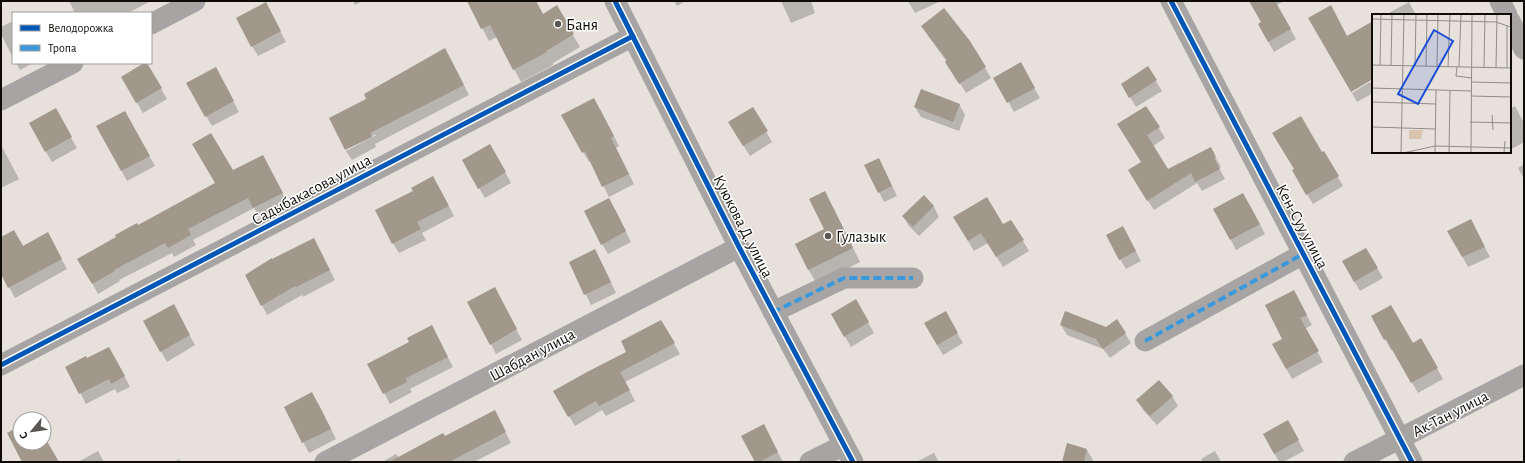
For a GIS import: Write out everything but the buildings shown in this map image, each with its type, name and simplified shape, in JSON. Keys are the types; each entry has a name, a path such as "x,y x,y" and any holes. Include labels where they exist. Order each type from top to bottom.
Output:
{"street":[{"path":"152,23 195,1"},
{"name":"Куюкова Д. улица","path":"615,1 739,247 848,453"},
{"name":"Кен-Суу улица","path":"1171,1 1412,462"},
{"path":"1500,1 1506,14"},
{"path":"1511,23 1524,49"},
{"name":"Садыбакасова улица","path":"1,365 633,36"},
{"path":"1,100 71,64"},
{"name":"Шабдан улица","path":"325,462 739,247"},
{"path":"1145,341 1303,254"},
{"path":"773,312 844,278 913,278"},
{"name":"Ак-Тан улица","path":"1354,462 1524,375"},
{"path":"810,462 848,453"}],"marked path":[{"path":"1145,341 1303,254"},
{"path":"773,312 844,278 913,278"}],"cycle path":[{"path":"615,1 739,247 853,462"},
{"path":"1171,1 1412,462"},
{"path":"1,365 633,36"}],"place":[{"name":"Баня","path":"558,24"},
{"name":"Гулазык","path":"828,236"}]}
